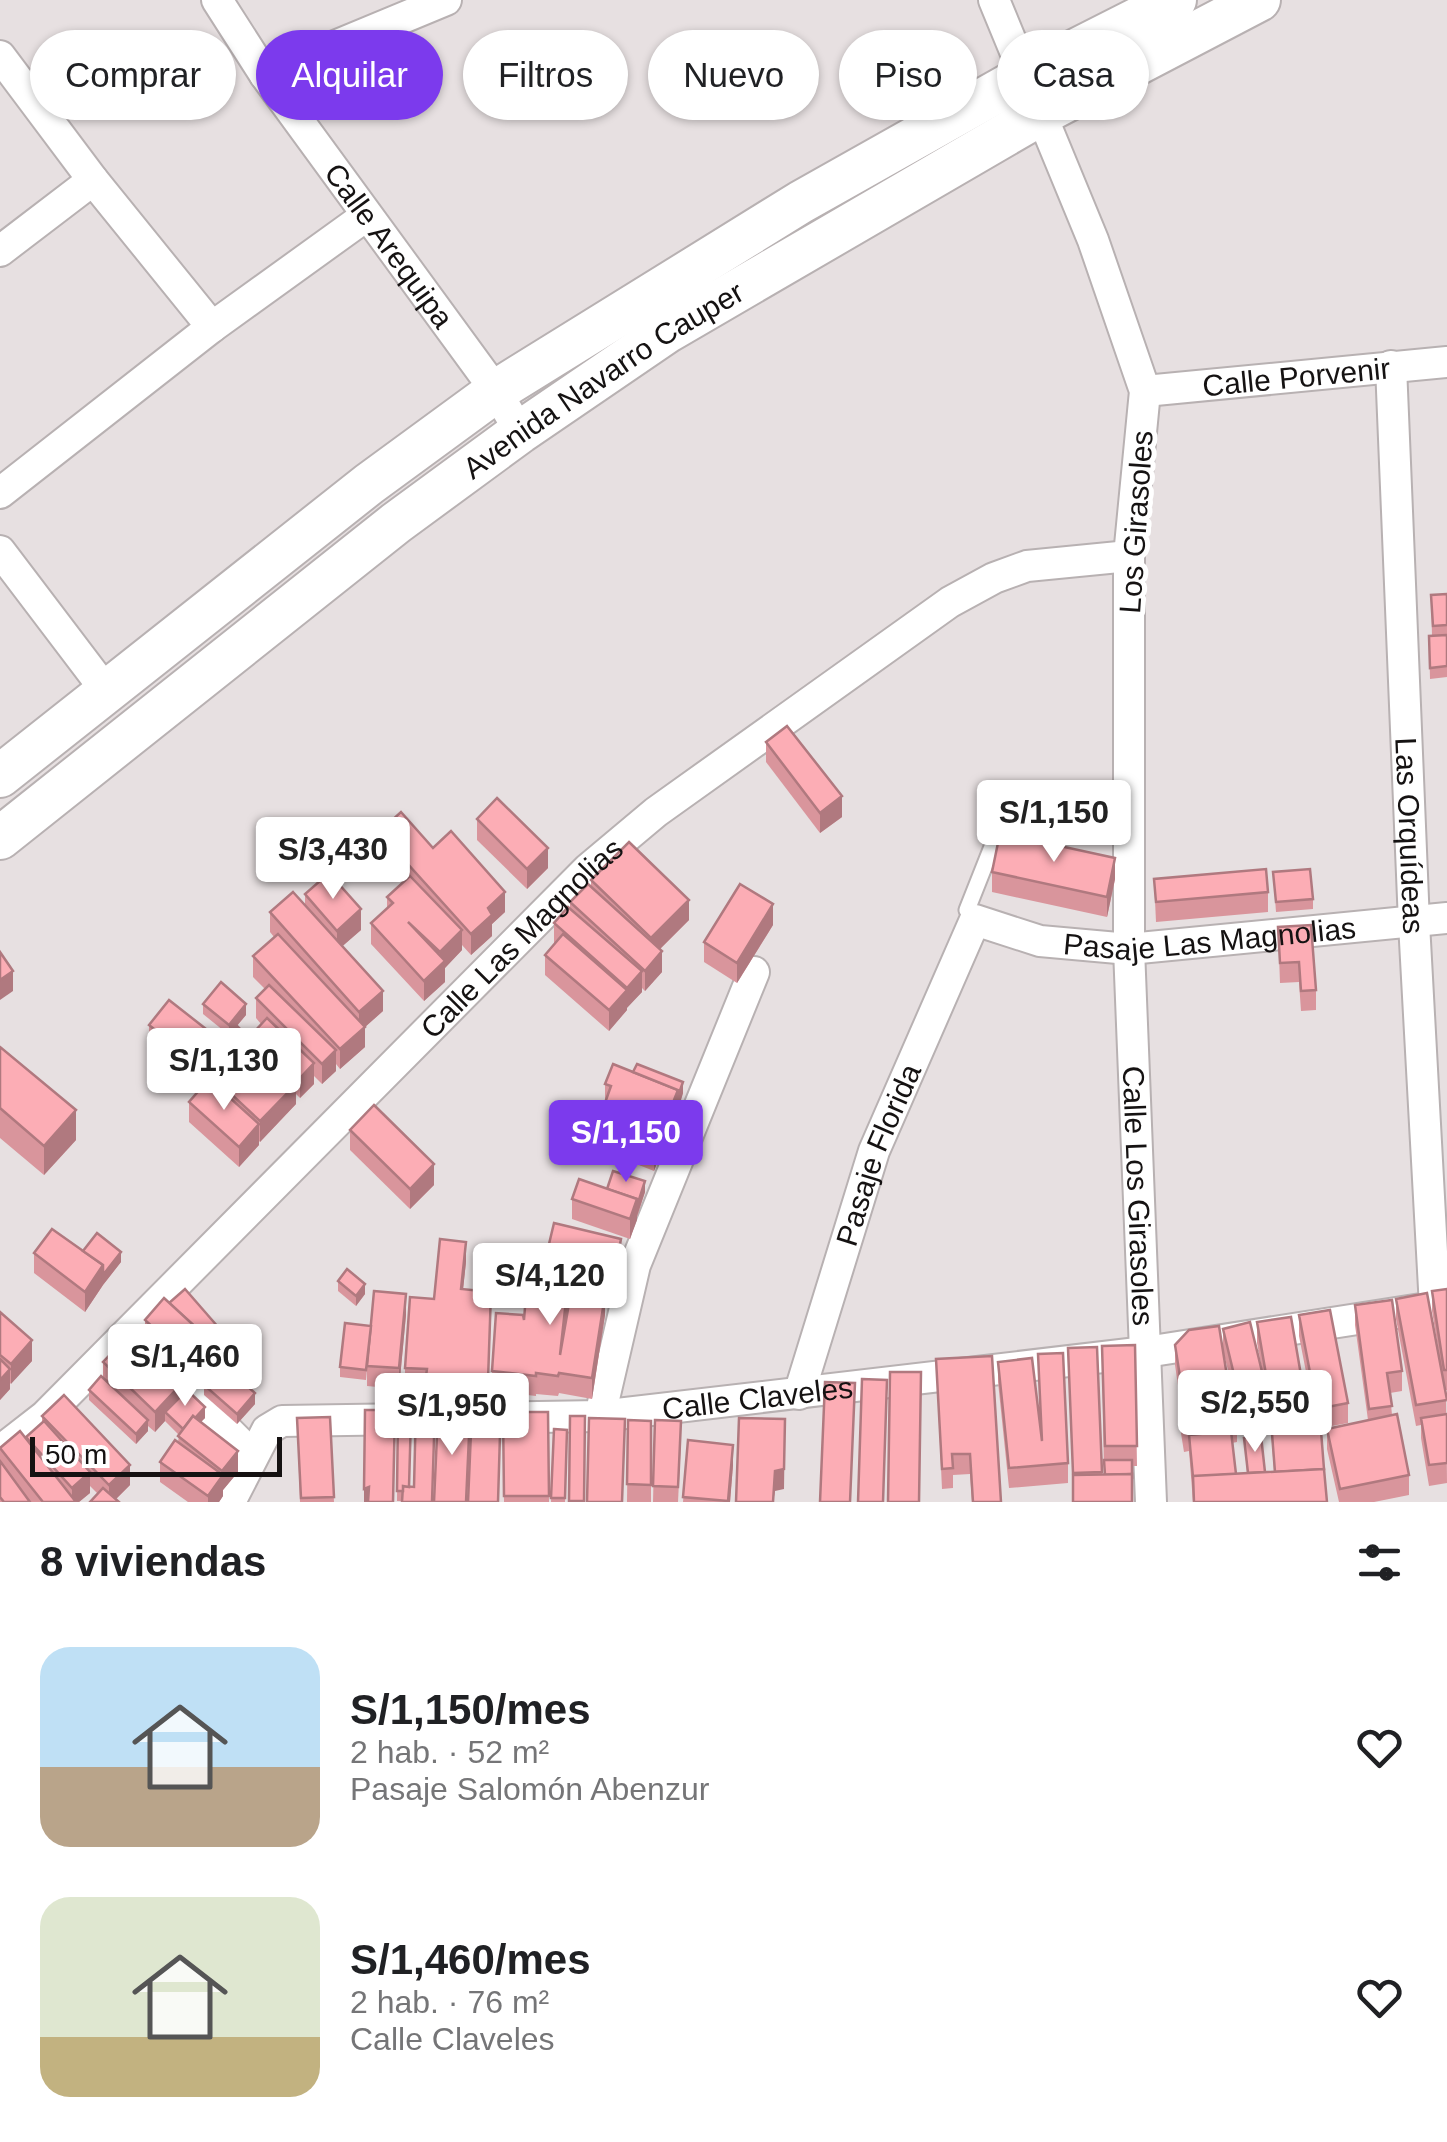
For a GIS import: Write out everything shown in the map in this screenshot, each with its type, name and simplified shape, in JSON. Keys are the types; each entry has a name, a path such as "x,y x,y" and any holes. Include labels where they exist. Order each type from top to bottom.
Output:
{"street":[{"name":"Calle Arequipa","path":"218,0 256,62"},
{"path":"373,30 446,0"},
{"name":"Los Girasoles","path":"994,0 1006,30"},
{"name":"Avenida Navarro Cauper","path":"1149,46 1259,0"},
{"path":"1116,30 1147,6"},
{"path":"0,56 93,180 212,327"},
{"path":"0,776 369,484 496,391 801,202 997,112"},
{"name":"Avenida Navarro Cauper","path":"0,838 396,523 520,432 997,118"},
{"name":"Calle Arequipa","path":"297,120 496,391 520,432"},
{"name":"Los Girasoles","path":"1043,120 1093,240 1146,391 1129,556 1128,949"},
{"path":"0,250 93,180"},
{"path":"0,493 212,327 366,216"},
{"name":"Calle Porvenir","path":"1146,391 1447,362"},
{"name":"Las Orquídeas","path":"1391,366 1414,922 1441,1306"},
{"path":"0,551 108,692"},
{"name":"Calle Las Magnolias","path":"0,1451 46,1416 588,869 656,812 950,602 994,578 1027,566 1129,556"},
{"name":"Pasaje Las Magnolias","path":"974,920 1040,941 1128,949 1447,918"},
{"name":"Pasaje Florida","path":"799,1394 874,1152 974,920"},
{"name":"Calle Los Girasoles","path":"1128,949 1151,1502"},
{"path":"600,1416 635,1265 754,972"},
{"name":"Calle Claveles","path":"230,1502 252,1455 268,1430 282,1420 600,1416 1146,1352 1441,1306"},
{"path":"130,1332 252,1455"}],"lane":[{"path":"974,920 967,910 1005,814"}],"building":[{"path":"1447,594 1447,625 1433,626 1431,595"},
{"path":"1447,635 1447,666 1430,668 1429,636"},
{"path":"787,726 842,796 820,813 766,742"},
{"path":"497,798 548,848 527,869 477,819"},
{"path":"401,812 433,848 451,831 505,892 488,908 492,915 471,934 379,832"},
{"path":"1000,833 1115,858 1107,897 992,872"},
{"path":"629,842 689,900 651,938 591,880"},
{"path":"1266,869 1268,892 1156,902 1154,879"},
{"path":"1310,869 1313,899 1276,902 1273,872"},
{"path":"329,873 361,909 337,931 305,894"},
{"path":"410,876 462,930 440,952 408,922 445,961 424,981 371,923 393,903 387,897"},
{"path":"588,884 662,951 645,971 570,902"},
{"path":"740,884 773,904 737,963 704,942"},
{"path":"293,892 383,991 359,1012 270,912"},
{"path":"568,907 642,971 627,988 554,923"},
{"path":"1311,925 1316,990 1301,991 1299,962 1280,963 1278,927"},
{"path":"278,934 365,1027 340,1049 253,956"},
{"path":"563,934 627,990 609,1010 545,955"},
{"path":"0,952 13,971 0,980"},
{"path":"221,982 246,1004 229,1025 203,1004"},
{"path":"269,985 336,1050 322,1064 256,998"},
{"path":"169,1000 206,1029 186,1054 149,1025"},
{"path":"267,1018 314,1063 300,1078 254,1032"},
{"path":"237,1026 296,1084 260,1121 199,1064 217,1044 227,1053 220,1044"},
{"path":"0,1047 76,1110 44,1146 0,1108"},
{"path":"613,1064 678,1090 654,1150 596,1128 611,1086 605,1084"},
{"path":"637,1064 683,1082 678,1096 678,1090 633,1072"},
{"path":"209,1079 259,1124 239,1147 189,1102"},
{"path":"374,1105 434,1164 410,1189 350,1130"},
{"path":"613,1171 645,1181 637,1206 637,1199 607,1189"},
{"path":"579,1179 637,1199 630,1219 572,1199"},
{"path":"554,1223 621,1239 617,1260 549,1244"},
{"path":"52,1229 103,1265 85,1292 34,1253"},
{"path":"97,1233 121,1252 103,1275 103,1265 83,1251"},
{"path":"440,1239 466,1242 461,1289 491,1292 488,1380 426,1376 427,1369 405,1368 410,1297 434,1299"},
{"path":"529,1257 546,1258 543,1293 547,1271 569,1273 560,1355 574,1275 587,1279 585,1291 605,1295 592,1378 492,1371 496,1313 523,1315 524,1320"},
{"path":"580,1264 615,1274 609,1294 587,1288 587,1279 576,1276"},
{"path":"347,1269 365,1284 356,1296 338,1281"},
{"path":"185,1289 219,1328 202,1342 201,1332 169,1303"},
{"path":"1447,1289 1447,1370 1444,1370 1432,1291"},
{"path":"374,1291 406,1294 399,1368 367,1366"},
{"path":"1427,1293 1447,1400 1416,1405 1396,1299"},
{"path":"164,1298 201,1332 182,1354 145,1320"},
{"path":"1392,1300 1402,1371 1387,1373 1392,1406 1369,1409 1355,1305"},
{"path":"1330,1310 1348,1403 1317,1409 1299,1315"},
{"path":"0,1312 32,1340 11,1364 0,1355"},
{"path":"1291,1317 1302,1381 1268,1386 1257,1322"},
{"path":"1250,1322 1271,1409 1244,1416 1223,1329"},
{"path":"345,1323 371,1326 366,1370 340,1367"},
{"path":"1219,1326 1230,1395 1184,1402 1175,1345 1189,1330"},
{"path":"132,1332 184,1381 155,1412 103,1362"},
{"path":"1135,1345 1137,1446 1105,1446 1102,1346"},
{"path":"1097,1347 1102,1472 1073,1473 1068,1348"},
{"path":"1063,1353 1068,1463 1009,1468 998,1362 1032,1358 1042,1441 1038,1354"},
{"path":"992,1356 1001,1502 973,1502 970,1454 952,1454 953,1468 942,1469 936,1359"},
{"path":"0,1359 10,1369 0,1380"},
{"path":"222,1364 255,1393 237,1414 204,1385"},
{"path":"890,1372 921,1372 919,1502 888,1502"},
{"path":"101,1376 148,1420 136,1434 89,1390"},
{"path":"862,1379 887,1380 883,1502 858,1502"},
{"path":"825,1382 855,1383 850,1502 820,1502"},
{"path":"187,1390 205,1407 183,1429 165,1412"},
{"path":"64,1395 130,1465 109,1485 42,1416"},
{"path":"1232,1397 1237,1422 1184,1431 1180,1407"},
{"path":"416,1406 435,1407 432,1502 402,1502 403,1486 414,1487"},
{"path":"365,1410 395,1410 393,1502 368,1502 369,1487 364,1489"},
{"path":"503,1412 548,1412 549,1496 504,1496"},
{"path":"438,1413 470,1414 466,1502 434,1502"},
{"path":"1397,1414 1409,1475 1340,1489 1327,1429"},
{"path":"1447,1414 1447,1463 1429,1465 1421,1418"},
{"path":"398,1415 411,1416 409,1487 403,1486 403,1491 397,1491"},
{"path":"193,1416 238,1451 222,1471 178,1436"},
{"path":"570,1416 585,1416 584,1501 569,1501"},
{"path":"330,1417 334,1497 301,1498 297,1418"},
{"path":"589,1418 625,1419 622,1502 587,1502"},
{"path":"739,1418 785,1419 784,1469 775,1471 773,1502 736,1502"},
{"path":"1320,1418 1324,1469 1275,1472 1271,1421"},
{"path":"628,1420 651,1421 651,1485 627,1484"},
{"path":"655,1420 681,1421 678,1487 653,1486"},
{"path":"44,1421 90,1472 72,1488 26,1437"},
{"path":"554,1429 567,1430 565,1498 551,1498"},
{"path":"20,1431 76,1502 43,1502 0,1448"},
{"path":"1231,1431 1236,1474 1193,1477 1189,1435"},
{"path":"471,1432 500,1434 498,1502 468,1502"},
{"path":"1261,1436 1265,1472 1248,1473 1244,1438"},
{"path":"175,1440 223,1475 208,1496 160,1462"},
{"path":"688,1440 733,1445 728,1501 683,1497"},
{"path":"1104,1460 1132,1460 1132,1474 1105,1475"},
{"path":"0,1461 30,1502 4,1502 0,1497"},
{"path":"1324,1469 1327,1502 1194,1502 1193,1476"},
{"path":"1132,1474 1132,1502 1073,1502 1073,1475"},
{"path":"103,1488 119,1502 90,1502"}]}
